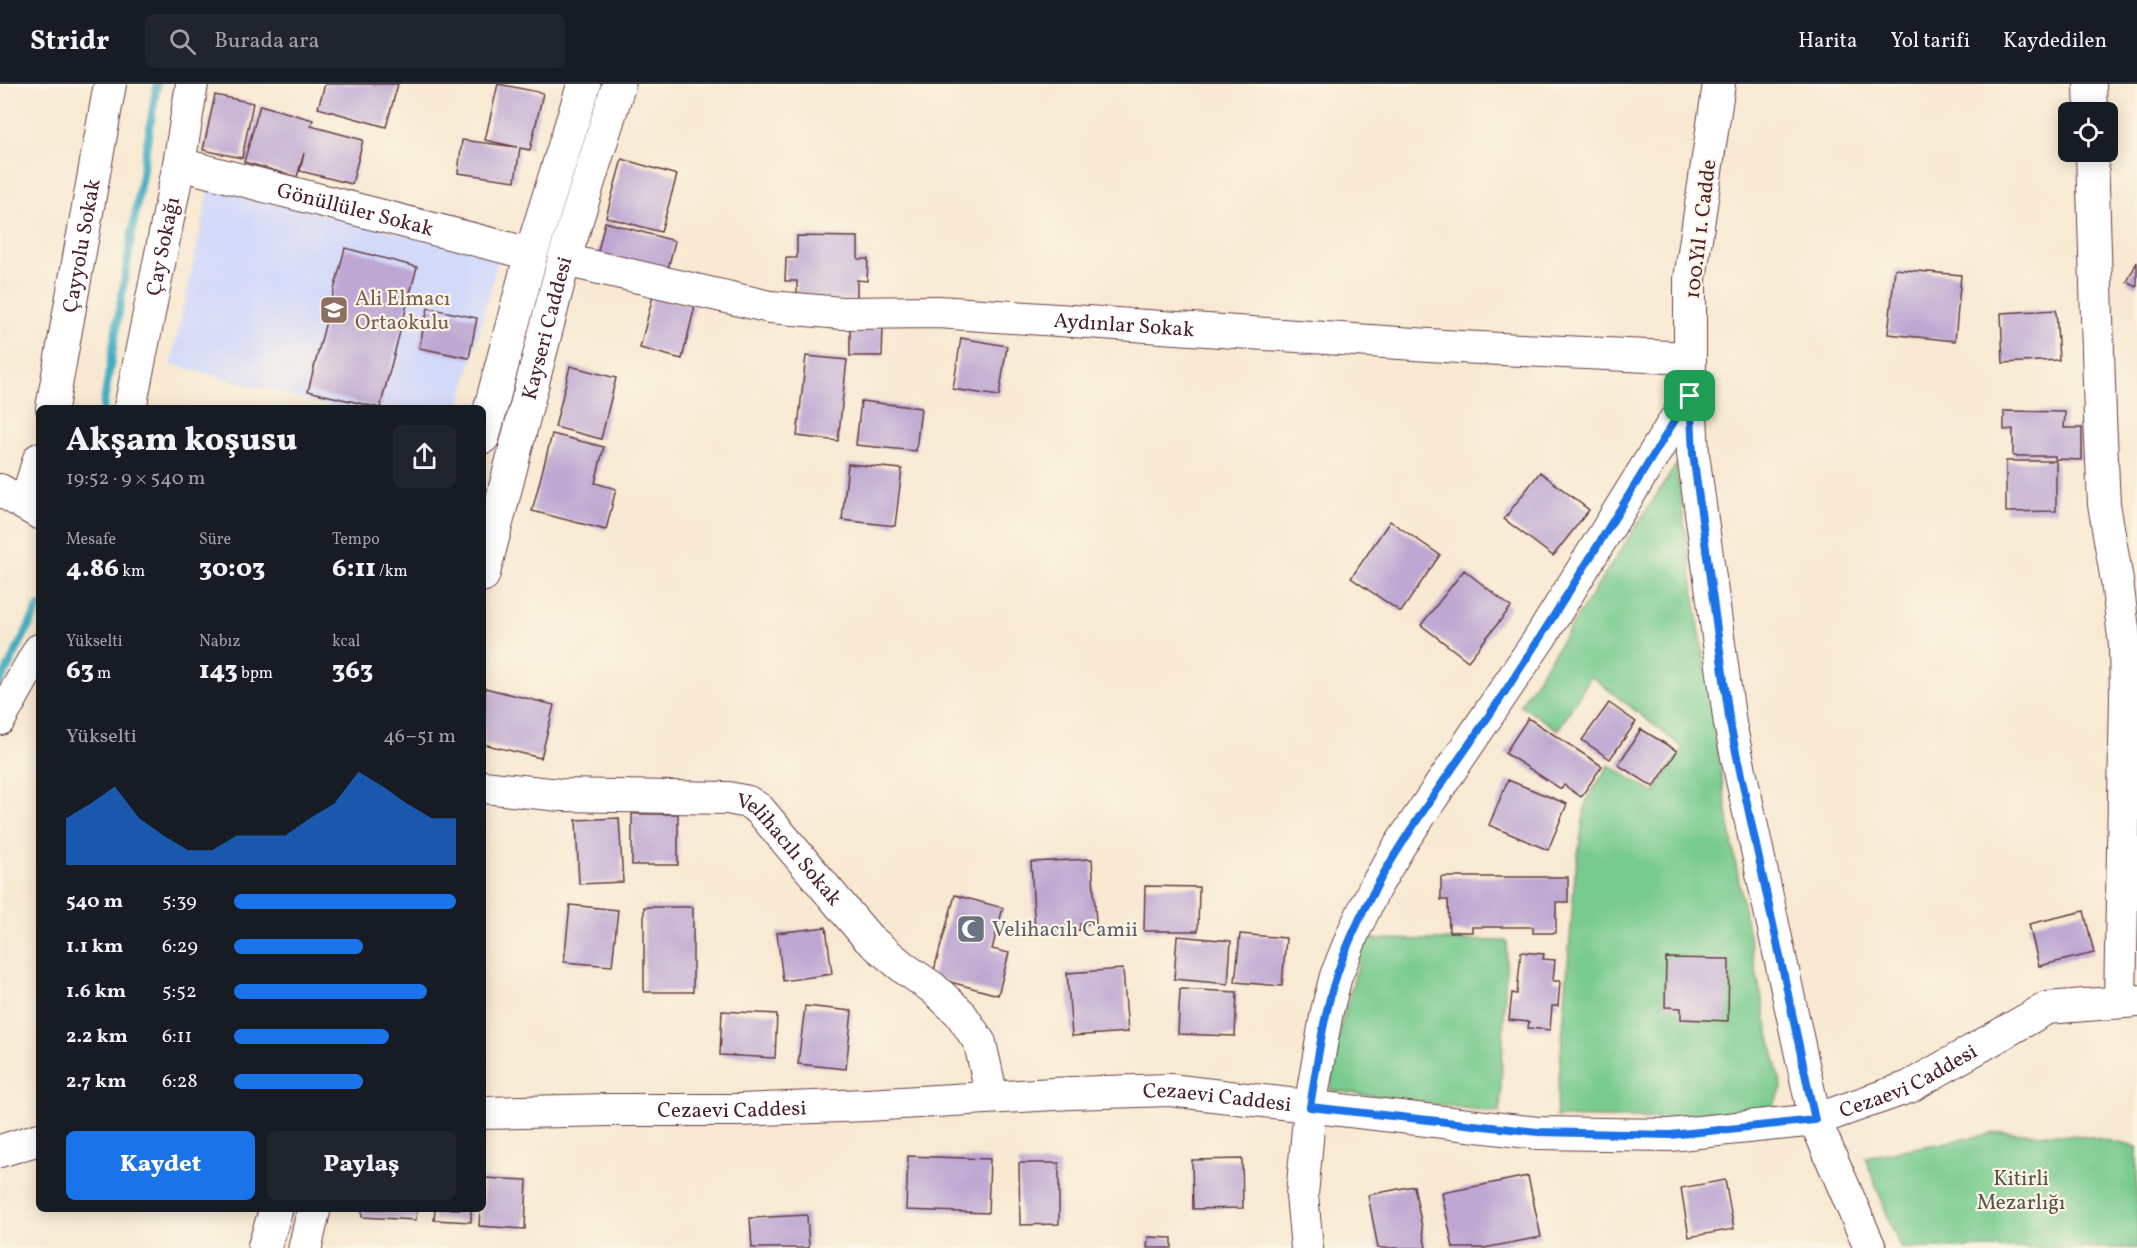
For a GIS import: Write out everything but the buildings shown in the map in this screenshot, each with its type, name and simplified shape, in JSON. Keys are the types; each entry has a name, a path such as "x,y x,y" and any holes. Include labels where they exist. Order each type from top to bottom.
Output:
{"main road":[{"name":"Kayseri Caddesi","path":"486,426 531,254 584,84"},
{"name":"Kayseri Caddesi","path":"486,563 564,260 619,84"},
{"path":"264,1248 275,1212"},
{"path":"305,1248 313,1212"}],"street":[{"name":"Çayyolu Sokak","path":"53,405 110,84"},
{"name":"Çay Sokağı","path":"131,405 179,164 192,84"},
{"name":"100.Yıl 1. Cadde","path":"1719,84 1690,279 1690,396 1693,454 1730,724 1815,1120 1870,1248"},
{"path":"2090,84 2091,102"},
{"path":"2092,162 2104,504 2125,645 2128,1001"},
{"name":"Gönüllüler Sokak","path":"179,164 531,254"},
{"name":"Aydınlar Sokak","path":"564,260 770,307 842,314 938,312 1459,347 1690,358"},
{"path":"1307,1248 1302,1195 1310,1107 1327,1011 1336,976 1354,931 1374,889 1400,845 1540,638 1690,396"},
{"path":"25,505 36,469"},
{"path":"0,719 36,655"},
{"name":"Velihacılı Sokak","path":"486,787 560,795 706,797 748,802 759,809 868,938 904,968 933,988 960,1013 980,1043 992,1096"},
{"name":"Cezaevi Caddesi","path":"486,1113 867,1106 992,1096 1170,1090 1548,1133 1670,1135 1815,1120 1909,1087 2047,1008 2128,1001"},
{"path":"0,1151 36,1140"}],"shaded area":[{"name":"Ali Elmacı Ortaokulu","path":"210,187 499,257 460,405 323,405 171,364"}],"green space":[{"path":"1676,465 1734,856 1764,1011 1782,1088 1772,1108 1742,1115 1656,1118 1556,1117 1575,875 1586,802 1609,765 1654,793 1683,748 1591,676 1558,730 1520,705"},
{"path":"1369,939 1507,941 1500,1113 1330,1090 1341,1025 1362,951"},
{"name":"Kitirli Mezarlığı","path":"2002,1132 2087,1136 2137,1147 2137,1248 1900,1248 1865,1157"}],"waterway":[{"path":"104,405 157,84"},
{"path":"0,683 36,612"}],"place":[{"name":"Ali Elmacı Ortaokulu","path":"334,310"},
{"name":"Velihacılı Camii","path":"971,929"}],"route":[{"path":"1690,396 1693,454 1730,724 1815,1120 1670,1135 1538,1132 1310,1107 1327,1011 1336,976 1374,889 1400,845 1540,638 1690,396"}]}
